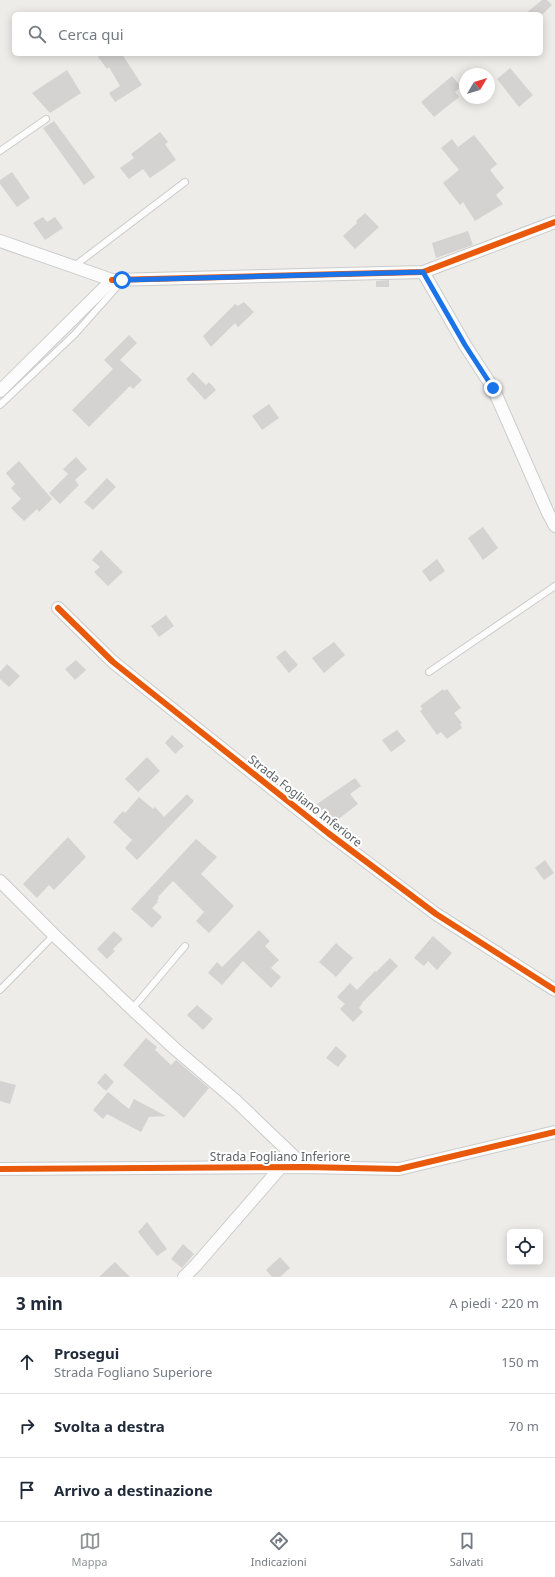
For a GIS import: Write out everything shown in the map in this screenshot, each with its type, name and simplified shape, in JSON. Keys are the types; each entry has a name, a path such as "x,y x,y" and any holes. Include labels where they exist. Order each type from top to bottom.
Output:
{"street":[{"path":"0,241 72,267 117,280 423,272 555,222"},
{"path":"423,272 465,345 493,388 544,506 555,526"},
{"path":"0,391 117,280"},
{"name":"Strada Fogliano Inferiore","path":"58,608 113,662 328,833 436,914 555,990"},
{"name":"Strada Fogliano Inferiore","path":"0,881 132,1009 174,1048 235,1100 305,1167"},
{"name":"Strada Fogliano Inferiore","path":"0,1170 281,1167 399,1169 555,1132"},
{"name":"Strada Fogliano Inferiore","path":"184,1277 281,1167"}],"lane":[{"path":"0,151 46,119"},
{"path":"72,267 185,182"},
{"path":"0,405 75,334 117,280"},
{"path":"429,672 555,586"},
{"path":"0,990 54,935"},
{"path":"132,1009 185,946"}],"building":[{"path":"542,0 547,0 552,5 543,14 543,12 527,12"},
{"path":"97,56 123,56 142,85 115,102 109,93 120,86 109,67 107,69"},
{"path":"510,68 533,95 519,107 497,79"},
{"path":"67,70 81,93 50,113 32,93"},
{"path":"452,76 459,85 459,89 455,92 459,97 434,117 421,102"},
{"path":"54,121 95,177 84,185 43,128"},
{"path":"160,132 168,142 165,144 176,160 150,178 143,169 129,179 120,168 134,158 131,154"},
{"path":"474,135 497,164 490,170 504,188 496,195 503,204 475,221 463,202 460,205 443,183 459,170 441,148 452,139 458,147"},
{"path":"12,172 30,198 17,207 0,184 0,180"},
{"path":"365,213 379,227 355,249 343,236"},
{"path":"43,217 47,222 55,217 63,228 45,240 33,223"},
{"path":"468,231 473,245 436,258 432,243"},
{"path":"389,280 389,287 376,287 376,281"},
{"path":"244,302 254,312 238,327 235,323 211,347 203,336 235,304 238,306"},
{"path":"129,335 137,343 120,360 142,380 133,389 130,386 89,427 72,410 113,369 104,360"},
{"path":"193,372 206,385 209,382 216,390 205,400 186,379"},
{"path":"269,404 279,418 262,430 252,416"},
{"path":"76,457 87,469 75,480 79,485 60,504 49,493 68,474 63,469"},
{"path":"19,461 52,499 39,512 37,509 24,521 11,508 21,499 11,488 15,484 6,473"},
{"path":"107,478 116,487 93,510 84,502"},
{"path":"483,527 498,548 483,560 468,538"},
{"path":"101,550 123,572 108,586 94,572 100,567 92,560"},
{"path":"437,559 445,571 430,582 422,571"},
{"path":"166,615 174,626 159,637 151,626"},
{"path":"334,642 345,655 324,673 312,658"},
{"path":"285,650 298,665 289,673 276,657"},
{"path":"76,660 86,670 75,680 65,669"},
{"path":"7,664 20,676 9,687 0,679 0,672"},
{"path":"443,689 444,691 447,689 461,708 454,713 462,723 460,724 462,728 447,739 441,732 437,735 420,711 423,709 420,706"},
{"path":"397,730 406,741 391,752 382,740"},
{"path":"172,735 184,746 175,754 165,743"},
{"path":"147,757 160,771 138,792 125,779"},
{"path":"355,778 361,786 350,794 358,804 332,824 317,804"},
{"path":"187,794 194,801 137,860 125,848 132,840 113,822 123,811 125,813 139,797 153,809 155,807 164,817"},
{"path":"68,837 86,857 54,890 49,885 37,898 23,884"},
{"path":"196,839 217,857 201,874 234,906 209,933 196,921 204,912 173,881 158,897 158,902 152,908 162,917 152,928 131,909"},
{"path":"545,860 554,873 544,880 535,868"},
{"path":"259,930 270,941 265,946 279,960 271,968 281,977 271,988 243,961 222,985 208,973 217,962 222,967"},
{"path":"114,931 123,939 113,949 115,951 107,959 97,949"},
{"path":"433,936 452,953 437,970 428,961 424,966 414,958"},
{"path":"336,943 353,958 336,977 319,962"},
{"path":"390,958 398,966 363,1002 359,1008 363,1012 353,1022 340,1009 345,1004 337,997 350,983 357,990"},
{"path":"197,1005 213,1019 203,1030 187,1015"},
{"path":"146,1038 157,1047 155,1050 171,1065 176,1060 209,1088 184,1118 123,1065"},
{"path":"336,1046 347,1056 338,1067 326,1058"},
{"path":"105,1073 114,1082 106,1091 97,1083"},
{"path":"0,1081 16,1085 10,1104 0,1101"},
{"path":"108,1092 129,1109 134,1099 166,1116 149,1117 141,1132 107,1114 103,1119 93,1110"},
{"path":"147,1222 167,1249 157,1256 138,1232"},
{"path":"183,1244 194,1254 182,1268 171,1259"},
{"path":"280,1257 290,1268 280,1277 272,1277 266,1270"},
{"path":"115,1262 130,1277 99,1277"}],"cycle path":[{"path":"112,280 423,272 555,222"},
{"path":"58,608 113,662 328,833 436,914 555,990"},
{"path":"0,1169 305,1167 399,1169 555,1132"}],"route":[{"path":"122,280 423,272 465,345 493,388"}]}
